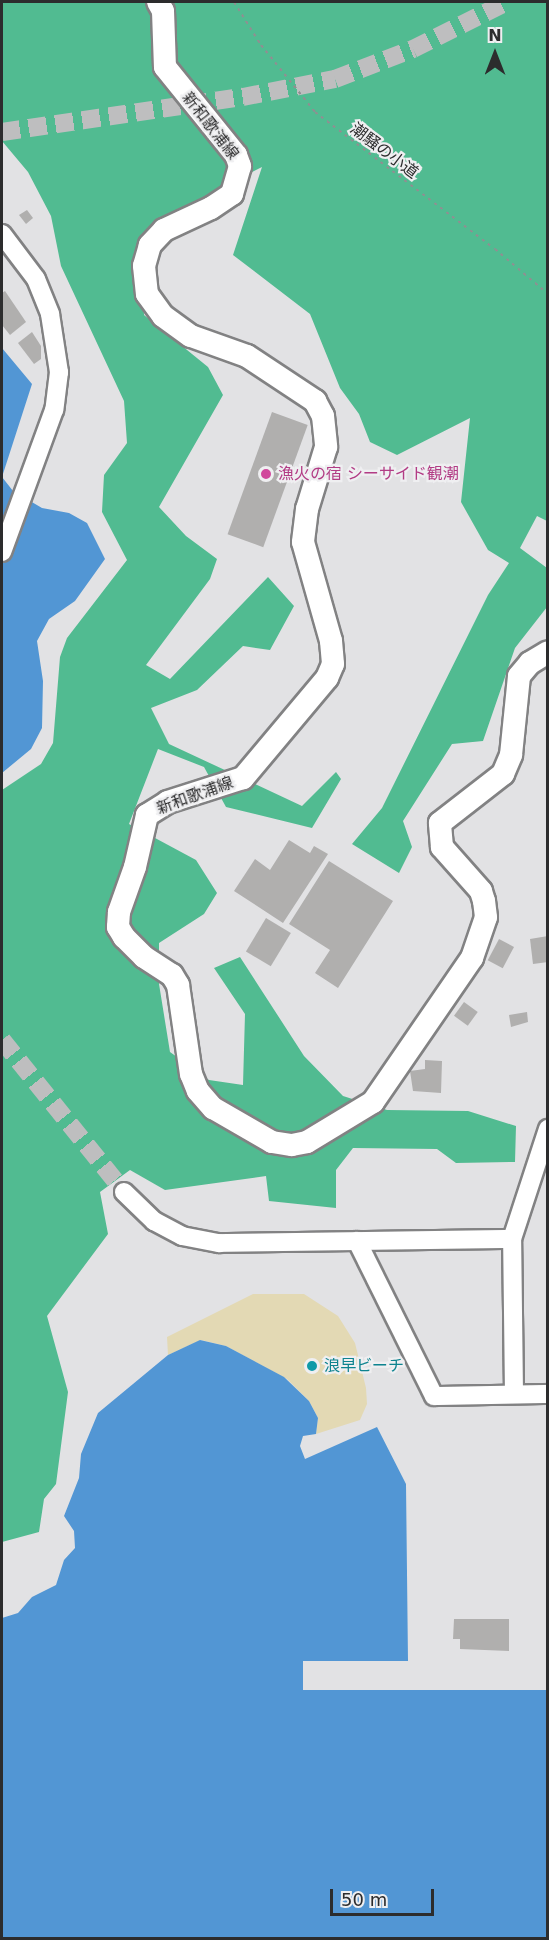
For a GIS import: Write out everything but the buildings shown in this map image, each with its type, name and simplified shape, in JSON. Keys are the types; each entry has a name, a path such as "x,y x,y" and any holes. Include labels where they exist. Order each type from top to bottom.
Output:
{"main road":[{"name":"新和歌浦線","path":"158,2 163,11 165,67 236,155 240,166 232,194 211,208 164,230 150,245 144,266 147,294 163,316 191,336 247,356 315,401 323,416 326,447 307,508 303,542 331,641 333,664 327,678 243,778 168,802 147,815 135,867 119,912 118,927 124,937 144,957 172,975 178,985 191,1074 198,1091 213,1108 272,1142 292,1145 317,1137 373,1102 475,949 486,917 484,901 481,891 442,847 440,823 503,774 511,755 519,676 530,663 548,652"}],"street":[{"path":"2,234 36,279 56,344 59,372 54,410 2,552"},
{"path":"514,1394 512,1239 548,1129"},
{"path":"124,1192 154,1221 182,1236 219,1243 512,1239"},
{"path":"357,1241 434,1396 548,1394"}],"path":[{"name":"潮騒の小道","path":"234,2 261,45 315,112 495,249 548,294"}],"green space":[{"path":"2,2 547,2 547,521 537,516 520,548 547,568 547,607 515,648 483,741 452,744 403,821 412,847 399,873 352,844 382,808 488,595 509,563 488,550 461,502 470,418 397,455 370,442 359,414 340,388 310,314 233,255 262,167 219,189 141,247 144,315 208,367 223,395 159,507 186,536 217,559 210,579 146,665 170,679 268,577 294,606 270,650 243,646 197,690 151,708 169,744 302,806 336,772 341,779 312,828 226,807 204,767 158,749 129,824 196,860 217,893 204,914 159,943 159,984 170,1052 209,1080 243,1085 245,1014 214,968 240,957 304,1056 343,1096 387,1110 468,1111 516,1126 515,1162 456,1163 437,1149 353,1148 336,1170 336,1208 269,1201 266,1176 165,1190 130,1170 100,1192 108,1234 47,1316 68,1392 56,1484 44,1499 39,1532 2,1542 2,790 41,764 53,743 60,657 67,638 127,560 102,512 104,475 127,443 124,401 61,266 51,216 28,172 2,141"}],"sand":[{"name":"浪早ビーチ","path":"253,1294 304,1294 338,1316 355,1343 366,1388 367,1404 360,1420 316,1434 318,1418 309,1401 287,1379 226,1346 201,1340 168,1355 167,1337"}],"water":[{"path":"2,348 32,384 2,477"},
{"path":"2,477 13,491 42,508 69,513 87,523 105,559 75,601 49,619 37,641 43,681 42,728 31,749 2,773"},
{"path":"200,1340 226,1346 284,1377 309,1401 318,1418 316,1434 303,1436 300,1446 305,1459 377,1427 406,1484 408,1661 547,1661 547,1938 2,1938 2,1618 18,1613 32,1597 56,1585 64,1560 75,1548 74,1531 64,1516 79,1478 81,1454 98,1413 168,1355"}],"pier":[{"path":"303,1661 547,1661 547,1690 303,1690"}],"tunnel":[{"path":"2,132 243,97 335,79 413,49 507,2"},
{"path":"2,1040 124,1192"}],"place":[{"name":"漁火の宿 シーサイド観潮","path":"266,474"},
{"name":"浪早ビーチ","path":"312,1366"}]}
